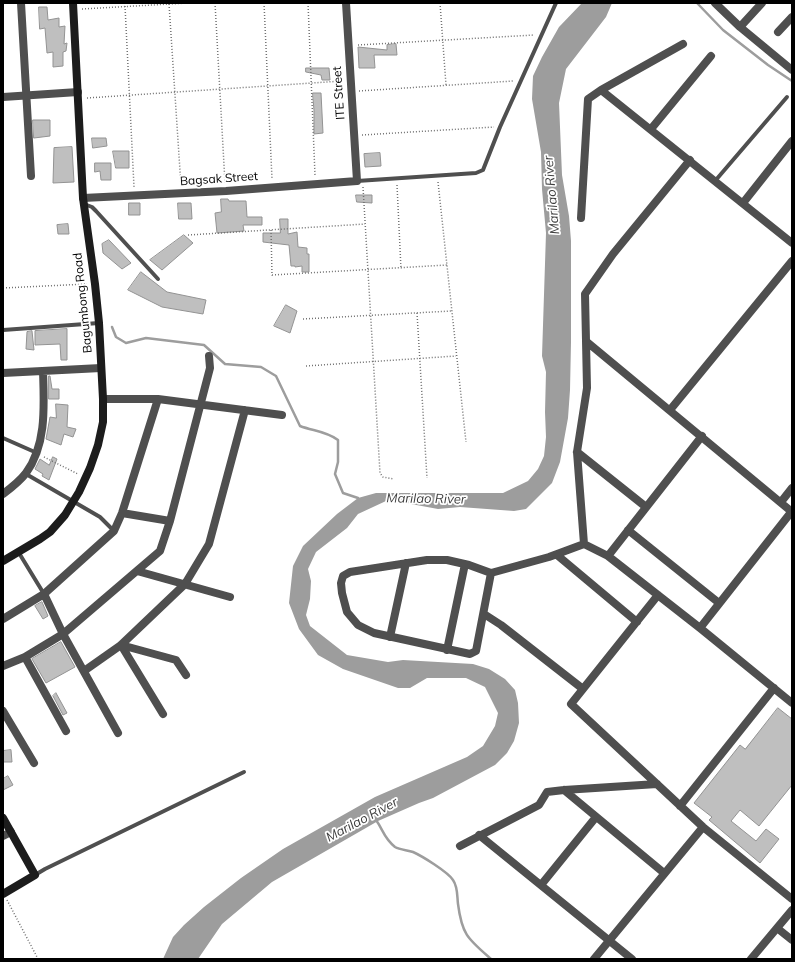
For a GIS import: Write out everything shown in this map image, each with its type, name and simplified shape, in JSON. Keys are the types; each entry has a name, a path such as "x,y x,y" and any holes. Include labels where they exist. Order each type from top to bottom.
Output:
{"street":[{"path":"21,3 25,96 31,176"},
{"name":"ITE Street","path":"346,3 354,136 360,180"},
{"path":"740,27 762,3"},
{"path":"718,4 740,27 792,70"},
{"name":"Bagumbong Road","path":"3,561 19,553 50,532 65,514 74,501 86,478 101,433 103,399 99,323 83,201 73,6"},
{"path":"778,32 792,17"},
{"path":"581,218 588,100 601,90 683,44"},
{"path":"651,129 711,56"},
{"path":"601,90 792,243"},
{"path":"3,97 78,96"},
{"path":"743,203 792,141"},
{"path":"584,544 577,452 587,388 585,294 613,254 690,160"},
{"name":"Bagsak Street","path":"83,201 135,195 182,194 360,180"},
{"path":"670,410 792,261"},
{"path":"587,342 792,511 700,628"},
{"path":"3,666 26,657 63,634 160,551 170,521 210,368 209,356"},
{"path":"3,373 101,368"},
{"path":"3,494 26,474 37,453 43,424 43,371"},
{"path":"103,399 158,399 282,415"},
{"path":"3,619 44,594 114,531 122,513 158,399"},
{"path":"84,671 121,645 185,584 209,544 246,410"},
{"path":"608,556 702,436"},
{"path":"577,452 646,507"},
{"path":"780,502 792,488"},
{"path":"122,513 170,521"},
{"path":"628,530 720,603"},
{"path":"490,573 484,614 476,650 470,654 374,633 358,625 347,612 341,583 343,576 350,572 427,560 447,560 465,564 490,573 557,555 584,544 608,556 792,702"},
{"path":"557,555 637,622"},
{"path":"390,637 406,563"},
{"path":"447,650 465,564"},
{"path":"137,571 230,597"},
{"path":"44,594 63,634 118,733"},
{"path":"658,595 571,704 703,827 792,899"},
{"path":"484,614 501,625 583,689"},
{"path":"121,645 176,660 186,675"},
{"path":"121,645 163,714"},
{"path":"26,657 66,731"},
{"path":"680,806 774,688"},
{"path":"3,711 34,763"},
{"path":"460,846 539,805 547,792 657,784"},
{"path":"564,790 664,873"},
{"path":"541,885 596,817"},
{"path":"3,818 35,875 3,893"},
{"path":"594,959 703,827"},
{"path":"3,836 11,832"},
{"path":"479,835 632,959"},
{"path":"751,959 792,910"},
{"path":"777,928 792,940"}],"lane":[{"path":"360,180 481,171 485,168 500,127 556,3"},
{"path":"715,181 787,97"},
{"path":"83,201 96,211 158,279"},
{"path":"3,330 99,323"},
{"path":"3,438 37,453"},
{"path":"26,474 100,517 114,531"},
{"path":"19,553 44,594"},
{"path":"35,875 244,772"}],"path":[{"path":"73,6 125,6 188,3"},
{"path":"215,3 226,191"},
{"path":"264,3 272,187"},
{"path":"308,3 315,184"},
{"path":"440,3 446,85"},
{"path":"169,4 182,194"},
{"path":"125,6 135,195"},
{"path":"348,46 541,35"},
{"path":"78,96 130,95 350,80"},
{"path":"351,92 522,80"},
{"path":"354,136 500,127"},
{"path":"437,174 466,442"},
{"path":"396,177 401,268"},
{"path":"360,180 365,224 380,473 382,477 394,479"},
{"path":"188,235 365,224"},
{"path":"271,230 272,275 368,271 447,265"},
{"path":"3,288 95,284"},
{"path":"303,320 451,311"},
{"path":"417,313 427,478"},
{"path":"306,366 456,356"},
{"path":"37,453 86,478"},
{"path":"3,893 37,958"}],"water":[{"name":"Marilao River","path":"582,3 612,3 606,17 566,69 559,103 562,175 569,216 571,241 571,342 568,418 560,462 552,483 526,509 514,511 460,507 438,509 411,504 400,500 386,501 358,514 347,528 316,552 308,569 311,581 310,599 306,615 310,626 347,655 388,662 403,660 473,664 489,669 505,679 515,690 518,703 519,723 514,741 507,753 495,765 433,798 378,821 272,882 222,924 198,959 163,959 173,937 184,925 241,878 283,849 375,797 467,757 483,746 495,726 498,713 485,687 466,678 427,678 410,688 398,688 343,669 318,655 299,629 289,603 293,566 303,546 337,514 358,498 376,493 503,493 528,481 538,469 544,456 546,437 546,372 542,356 546,233 542,189 541,152 532,99 533,76 559,27"}],"building":[{"path":"39,7 47,7 48,20 59,18 59,27 65,26 64,44 67,43 66,51 63,52 63,66 53,67 53,52 47,53 45,28 40,29"},
{"path":"396,44 397,55 374,55 375,68 359,68 358,47 387,50 387,45"},
{"path":"306,68 329,68 330,80 322,80 321,75 306,72"},
{"path":"313,93 321,93 323,133 314,134"},
{"path":"33,120 50,120 50,136 34,138"},
{"path":"92,138 106,138 107,146 93,148"},
{"path":"72,147 74,182 53,183 54,148"},
{"path":"113,151 129,151 129,168 116,168"},
{"path":"380,153 381,166 365,167 364,154"},
{"path":"95,163 111,163 111,180 101,180 100,171 95,172"},
{"path":"356,195 372,195 372,203 357,202"},
{"path":"221,199 228,199 229,201 246,201 247,217 262,217 262,225 243,225 244,231 217,233 215,213 221,212"},
{"path":"129,203 140,203 140,215 129,215"},
{"path":"178,203 191,203 192,219 179,219"},
{"path":"280,219 288,219 288,234 297,232 298,247 307,248 307,254 309,254 309,272 302,272 302,266 291,266 289,245 263,242 263,233 280,233"},
{"path":"68,224 69,234 58,234 57,225"},
{"path":"184,235 193,243 162,270 150,260"},
{"path":"109,240 131,263 122,269 103,253 102,244"},
{"path":"141,272 167,292 206,300 203,314 162,307 128,290"},
{"path":"286,305 297,311 290,333 274,326"},
{"path":"67,329 67,360 61,360 60,344 35,345 35,331"},
{"path":"32,331 34,350 26,349 27,332"},
{"path":"49,376 52,389 59,389 59,399 49,399"},
{"path":"56,404 68,405 67,427 76,429 73,437 64,434 61,445 46,439 50,417 56,418"},
{"path":"53,457 57,459 49,480 35,469 40,459 49,465"},
{"path":"42,602 48,616 43,619 35,606"},
{"path":"61,642 75,667 46,683 32,659"},
{"path":"56,693 67,713 63,715 53,696"},
{"path":"778,708 792,719 792,785 759,826 740,810 731,821 756,841 766,829 779,839 760,863 709,820 712,817 694,803 740,745 745,749"},
{"path":"11,750 12,762 3,762 3,751"},
{"path":"8,776 13,785 3,790 3,779"}],"waterway":[{"path":"697,3 723,30 768,65 792,81"},
{"path":"112,327 116,337 126,343 146,338 204,345 225,364 261,367 276,376 300,426 324,433 338,440 338,462 335,474 343,493 358,498"},
{"name":"Marilao River","path":"376,820 386,837 395,847 413,852 422,857 441,869 453,880 457,889 458,904 464,930 467,936 491,959"}]}
